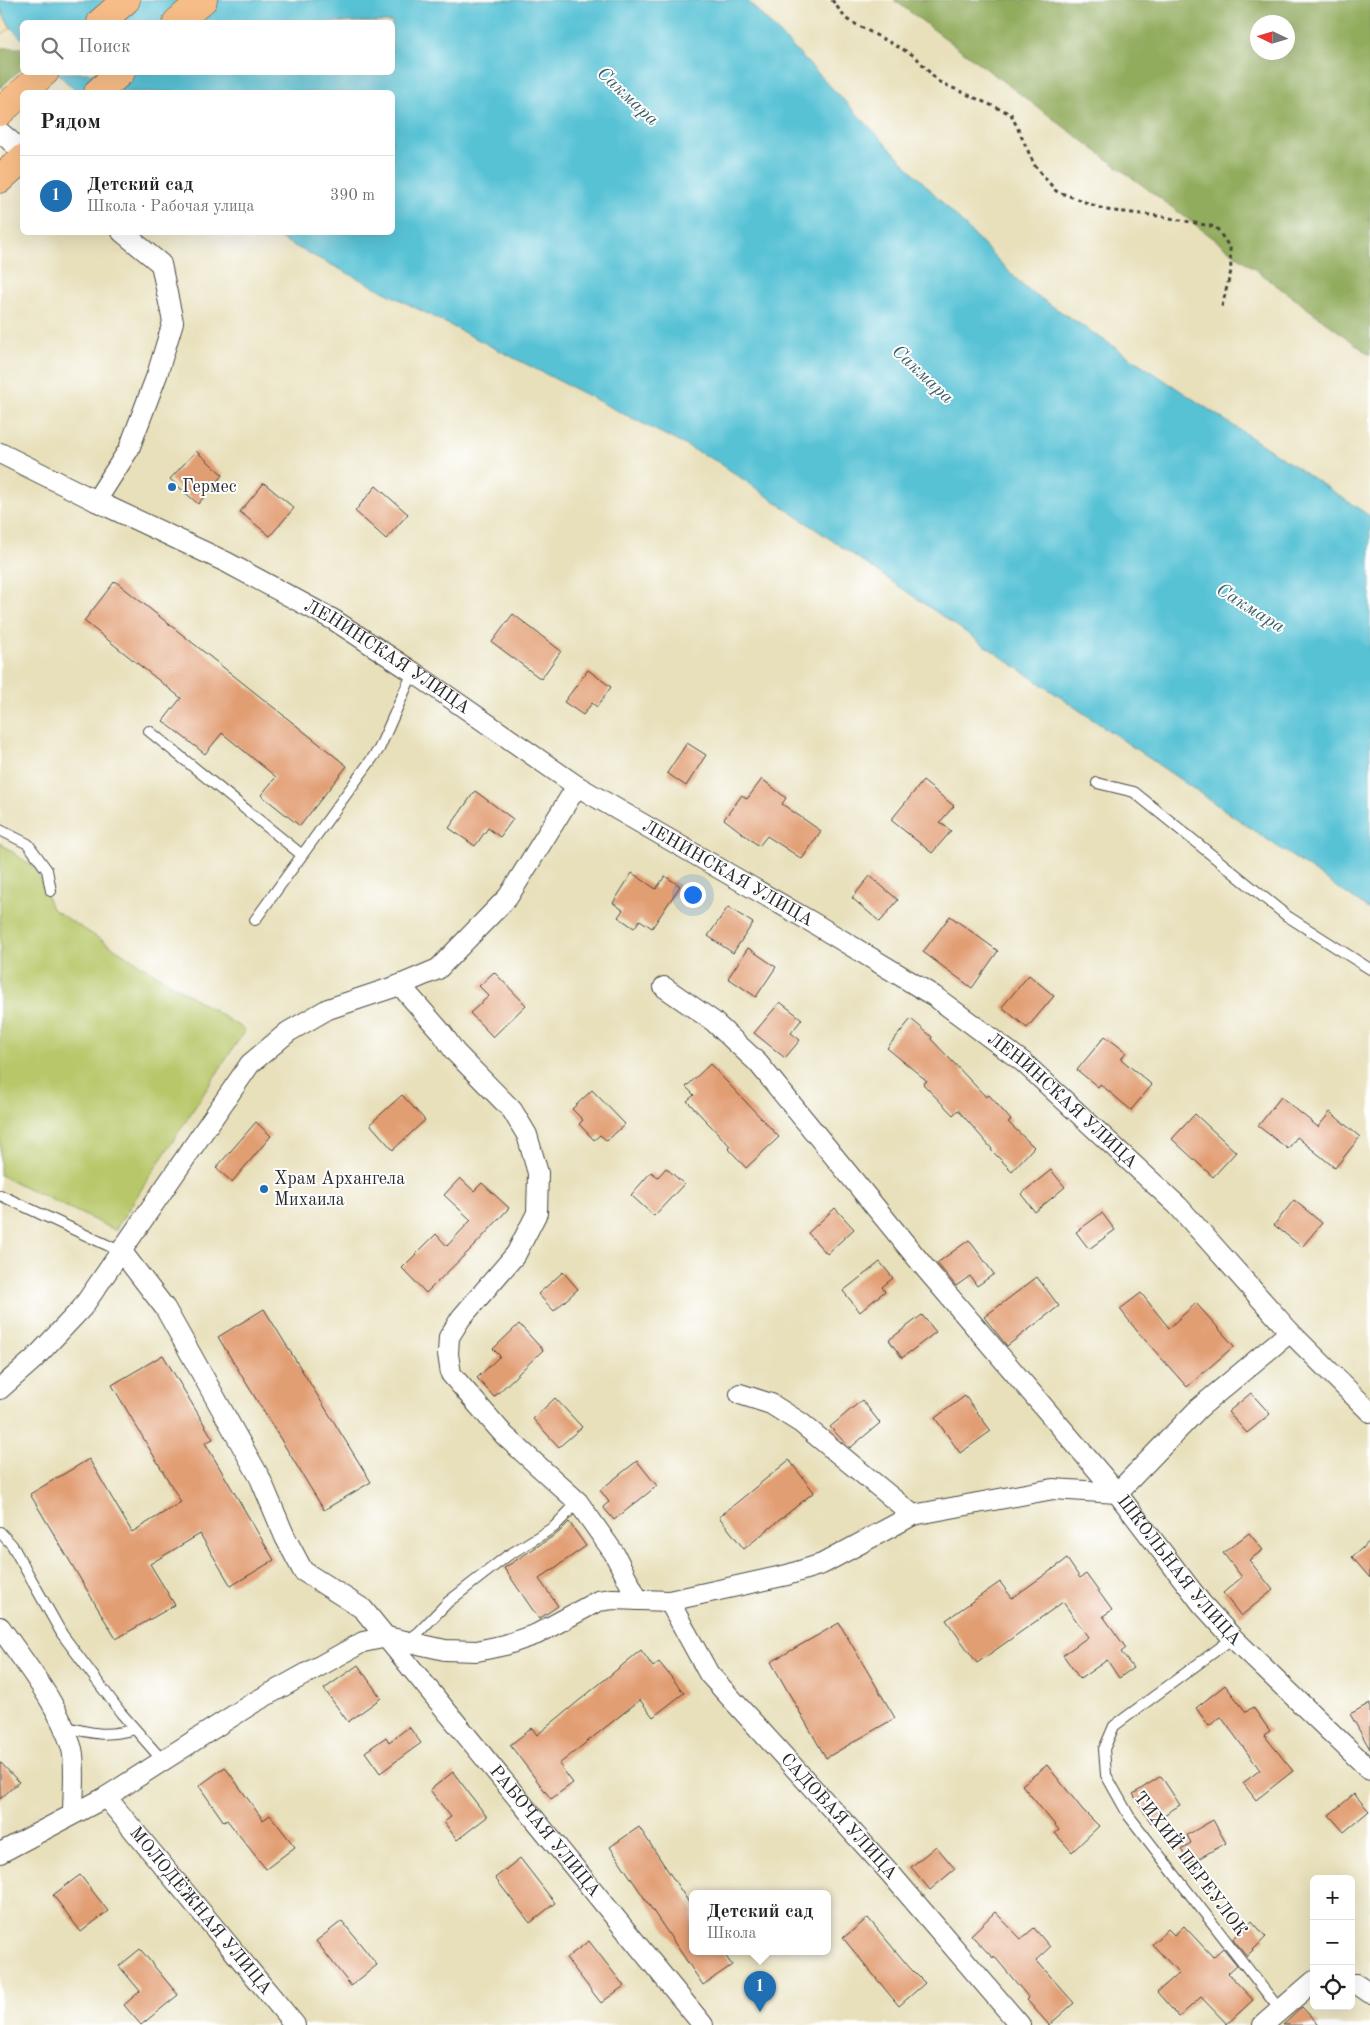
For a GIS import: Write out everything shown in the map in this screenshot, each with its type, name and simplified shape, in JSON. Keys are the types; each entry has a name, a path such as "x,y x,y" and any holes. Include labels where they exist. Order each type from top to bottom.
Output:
{"highway":[{"path":"103,20 126,0"},
{"path":"179,20 203,0"},
{"path":"24,90 41,75"},
{"path":"100,90 118,75"},
{"path":"0,112 20,94"},
{"path":"0,179 20,161"}],"street":[{"path":"0,132 20,148"},
{"path":"96,501 129,449 157,375 172,322 160,264 126,235"},
{"name":"ЛЕНИНСКАЯ УЛИЦА","path":"0,453 251,576 334,620 578,786 815,924 934,996 1022,1062 1178,1206 1290,1332 1370,1412"},
{"path":"0,1389 34,1359 82,1308 250,1064 288,1032 328,1009 400,985 438,969 508,897 578,786"},
{"path":"400,985 442,1033 455,1052 512,1110 527,1135 538,1173 537,1213 516,1254 461,1318 450,1337 448,1354 451,1374 505,1436 578,1502 614,1552 638,1600"},
{"path":"664,987 713,1022 758,1063 925,1268 1117,1493"},
{"name":"РАБОЧАЯ УЛИЦА","path":"122,1252 165,1308 260,1478 303,1571 364,1609 703,2025"},
{"name":"ШКОЛЬНАЯ УЛИЦА","path":"1290,1332 1199,1408 1117,1493 1202,1604 1233,1638 1370,1770"},
{"path":"740,1394 771,1404 801,1423 913,1515"},
{"path":"0,1852 106,1796 253,1703 363,1642 387,1637 445,1650 477,1651 505,1645 537,1634 598,1601 669,1601 787,1575 822,1564 913,1515 1053,1489 1117,1493"},
{"name":"САДОВАЯ УЛИЦА","path":"669,1601 709,1674 890,1873 1020,2025"},
{"path":"0,1627 64,1726 72,1750 73,1813"},
{"name":"МОЛОДЁЖНАЯ УЛИЦА","path":"106,1796 295,2025"},
{"path":"1263,2025 1310,1984"},
{"path":"1355,1984 1370,1993"}],"lane":[{"path":"255,920 379,749 413,672"},
{"path":"149,731 302,855"},
{"path":"1097,783 1134,792 1287,916 1370,970"},
{"path":"0,830 28,844 47,870 51,891"},
{"path":"0,1195 122,1252"},
{"path":"406,1642 419,1632 448,1602 507,1556 554,1527 578,1502"},
{"path":"0,1532 12,1545 62,1634 135,1729 163,1761"},
{"name":"ТИХИЙ ПЕРЕУЛОК","path":"1233,1638 1114,1726 1104,1748 1106,1775 1129,1816 1280,2010"},
{"path":"64,1726 91,1734 117,1734 135,1729"}],"path":[{"path":"832,0 846,19 915,56 937,81 1011,114 1035,166 1056,191 1106,210 1159,216 1216,227 1230,248 1231,271 1221,310"}],"green space":[{"path":"894,0 1370,0 1370,355"},
{"path":"0,48 20,48 20,70 0,88"},
{"path":"0,843 36,869 52,909 245,1030 115,1230 0,1175"}],"sand":[{"path":"0,10 11,28 0,35"}],"water":[{"name":"Сакмара","path":"0,0 747,0 1025,288 1370,516 1370,910 718,462 273,235 395,235 395,90 75,90 59,75 395,75 395,20 20,20 20,37 10,26 0,6"}],"building":[{"path":"196,451 223,475 198,504 170,479"},
{"path":"264,483 294,508 270,536 240,512"},
{"path":"376,486 408,514 386,539 355,511"},
{"path":"115,581 347,766 300,826 261,795 276,777 222,733 205,754 163,721 181,698 84,621"},
{"path":"513,614 561,651 541,679 492,642"},
{"path":"588,670 611,687 597,707 592,703 583,715 564,702"},
{"path":"687,743 706,755 686,786 667,773"},
{"path":"762,779 786,798 782,804 821,831 802,859 767,836 759,846 724,819 742,795 747,799"},
{"path":"923,781 954,806 940,822 951,831 932,853 891,820"},
{"path":"475,791 513,819 500,837 488,828 475,846 449,828"},
{"path":"632,873 656,889 665,876 680,886 652,928 640,920 634,928 618,917 623,910 613,903"},
{"path":"870,876 898,900 880,922 852,898"},
{"path":"728,907 753,923 733,953 708,936"},
{"path":"950,916 998,951 972,988 923,952"},
{"path":"748,948 776,967 756,997 728,978"},
{"path":"494,972 526,1005 493,1037 470,1013 489,996 479,986"},
{"path":"1029,975 1054,996 1027,1028 1002,1007"},
{"path":"780,1002 802,1019 791,1033 800,1040 785,1058 754,1033"},
{"path":"911,1019 932,1037 931,1039 986,1097 989,1095 1011,1120 1008,1122 1034,1147 1012,1171 991,1150 958,1110 953,1115 923,1084 927,1081 887,1048"},
{"path":"1105,1036 1126,1052 1121,1059 1152,1085 1131,1110 1100,1084 1098,1087 1077,1070"},
{"path":"710,1064 779,1137 746,1168 728,1148 730,1146 687,1101 694,1095 686,1087"},
{"path":"592,1090 625,1124 607,1141 600,1135 594,1140 579,1124 583,1120 572,1109"},
{"path":"402,1095 425,1120 393,1150 370,1124"},
{"path":"1281,1097 1318,1127 1330,1112 1360,1137 1335,1168 1297,1137 1288,1149 1258,1126"},
{"path":"1195,1114 1236,1152 1213,1177 1172,1139"},
{"path":"256,1122 271,1136 232,1182 216,1168"},
{"path":"666,1168 684,1184 654,1216 631,1195 651,1172 658,1177"},
{"path":"1051,1170 1065,1187 1035,1212 1021,1194"},
{"path":"460,1178 474,1191 482,1183 509,1208 475,1245 426,1293 402,1268 436,1234 447,1246 471,1220 444,1195"},
{"path":"1294,1200 1322,1223 1302,1247 1274,1225"},
{"path":"835,1208 854,1229 827,1254 808,1233"},
{"path":"1102,1213 1115,1230 1089,1249 1076,1232"},
{"path":"969,1240 994,1274 977,1286 970,1276 956,1286 937,1263"},
{"path":"880,1262 893,1278 882,1287 885,1291 860,1312 843,1291"},
{"path":"563,1272 578,1289 554,1311 538,1294"},
{"path":"1037,1277 1059,1306 1007,1346 984,1317"},
{"path":"1141,1293 1169,1328 1196,1303 1234,1346 1187,1387 1120,1309"},
{"path":"264,1309 371,1482 324,1510 218,1337"},
{"path":"922,1315 936,1332 902,1358 889,1340"},
{"path":"519,1324 543,1350 494,1397 477,1378 500,1356 493,1349"},
{"path":"163,1355 213,1439 205,1443 274,1560 231,1586 200,1534 150,1564 175,1605 116,1639 30,1494 89,1459 132,1532 181,1502 112,1385"},
{"path":"1251,1393 1270,1414 1247,1433 1228,1412"},
{"path":"965,1396 991,1431 960,1453 935,1418"},
{"path":"555,1398 582,1427 559,1447 533,1419"},
{"path":"862,1400 880,1423 850,1448 830,1427"},
{"path":"789,1460 814,1492 744,1549 719,1517"},
{"path":"637,1461 657,1486 614,1520 603,1507 609,1502 600,1490"},
{"path":"569,1522 586,1546 539,1579 558,1606 539,1619 504,1568 558,1533"},
{"path":"1249,1533 1263,1550 1249,1560 1273,1590 1241,1616 1223,1593 1242,1577 1223,1553"},
{"path":"1370,1541 1370,1578 1352,1557"},
{"path":"1067,1559 1080,1578 1086,1574 1112,1610 1103,1616 1126,1648 1121,1652 1133,1668 1119,1678 1107,1660 1080,1679 1063,1655 1088,1637 1063,1602 977,1663 946,1620 1000,1582 1012,1598"},
{"path":"839,1623 895,1718 826,1758 771,1662"},
{"path":"641,1650 653,1667 659,1662 684,1693 653,1717 640,1700 559,1764 573,1783 551,1799 510,1745 532,1728 537,1735"},
{"path":"358,1665 381,1698 348,1722 324,1689"},
{"path":"1225,1685 1246,1712 1253,1707 1270,1731 1264,1735 1293,1771 1256,1800 1243,1783 1260,1770 1221,1717 1209,1726 1196,1708"},
{"path":"1370,1703 1370,1749 1350,1714"},
{"path":"409,1727 421,1743 380,1773 365,1752 386,1737 389,1742"},
{"path":"0,1762 19,1782 0,1799"},
{"path":"1047,1765 1082,1809 1099,1826 1072,1852 1055,1833 1059,1830 1022,1785"},
{"path":"225,1767 263,1820 270,1815 295,1847 266,1869 227,1820 224,1822 199,1786"},
{"path":"453,1772 487,1817 457,1840 444,1822 451,1817 430,1790"},
{"path":"1161,1776 1180,1805 1151,1823 1133,1794"},
{"path":"1354,1794 1369,1811 1344,1832 1329,1815"},
{"path":"1213,1820 1226,1843 1189,1864 1181,1849 1191,1843 1187,1835"},
{"path":"639,1827 689,1902 689,1955 725,1955 732,1965 703,1985 610,1847"},
{"path":"936,1846 955,1869 930,1890 911,1867"},
{"path":"520,1858 555,1903 530,1923 495,1878"},
{"path":"80,1875 108,1911 81,1932 53,1895"},
{"path":"995,1912 1021,1939 1034,1928 1050,1947 1036,1960 1074,2003 1049,2025 1027,2000 1029,1998 994,1956 993,1958 971,1935"},
{"path":"868,1918 925,1983 899,2006 843,1938"},
{"path":"342,1921 377,1965 351,1986 316,1941"},
{"path":"1252,1921 1266,1937 1247,1956 1233,1939"},
{"path":"1184,1926 1213,1957 1223,1948 1237,1965 1228,1973 1253,2000 1227,2024 1201,1997 1179,2017 1157,1992 1179,1973 1152,1944 1168,1929 1174,1935"},
{"path":"589,1941 624,1986 601,2003 566,1958"},
{"path":"140,1949 178,1995 141,2025 124,2005 140,1991 119,1966"},
{"path":"1302,2007 1319,2025 1283,2025"}],"place":[{"name":"Гермес","path":"172,487"},
{"name":"Храм Архангела Михаила","path":"264,1189"},
{"name":"Детский сад","path":"760,2012"}]}
